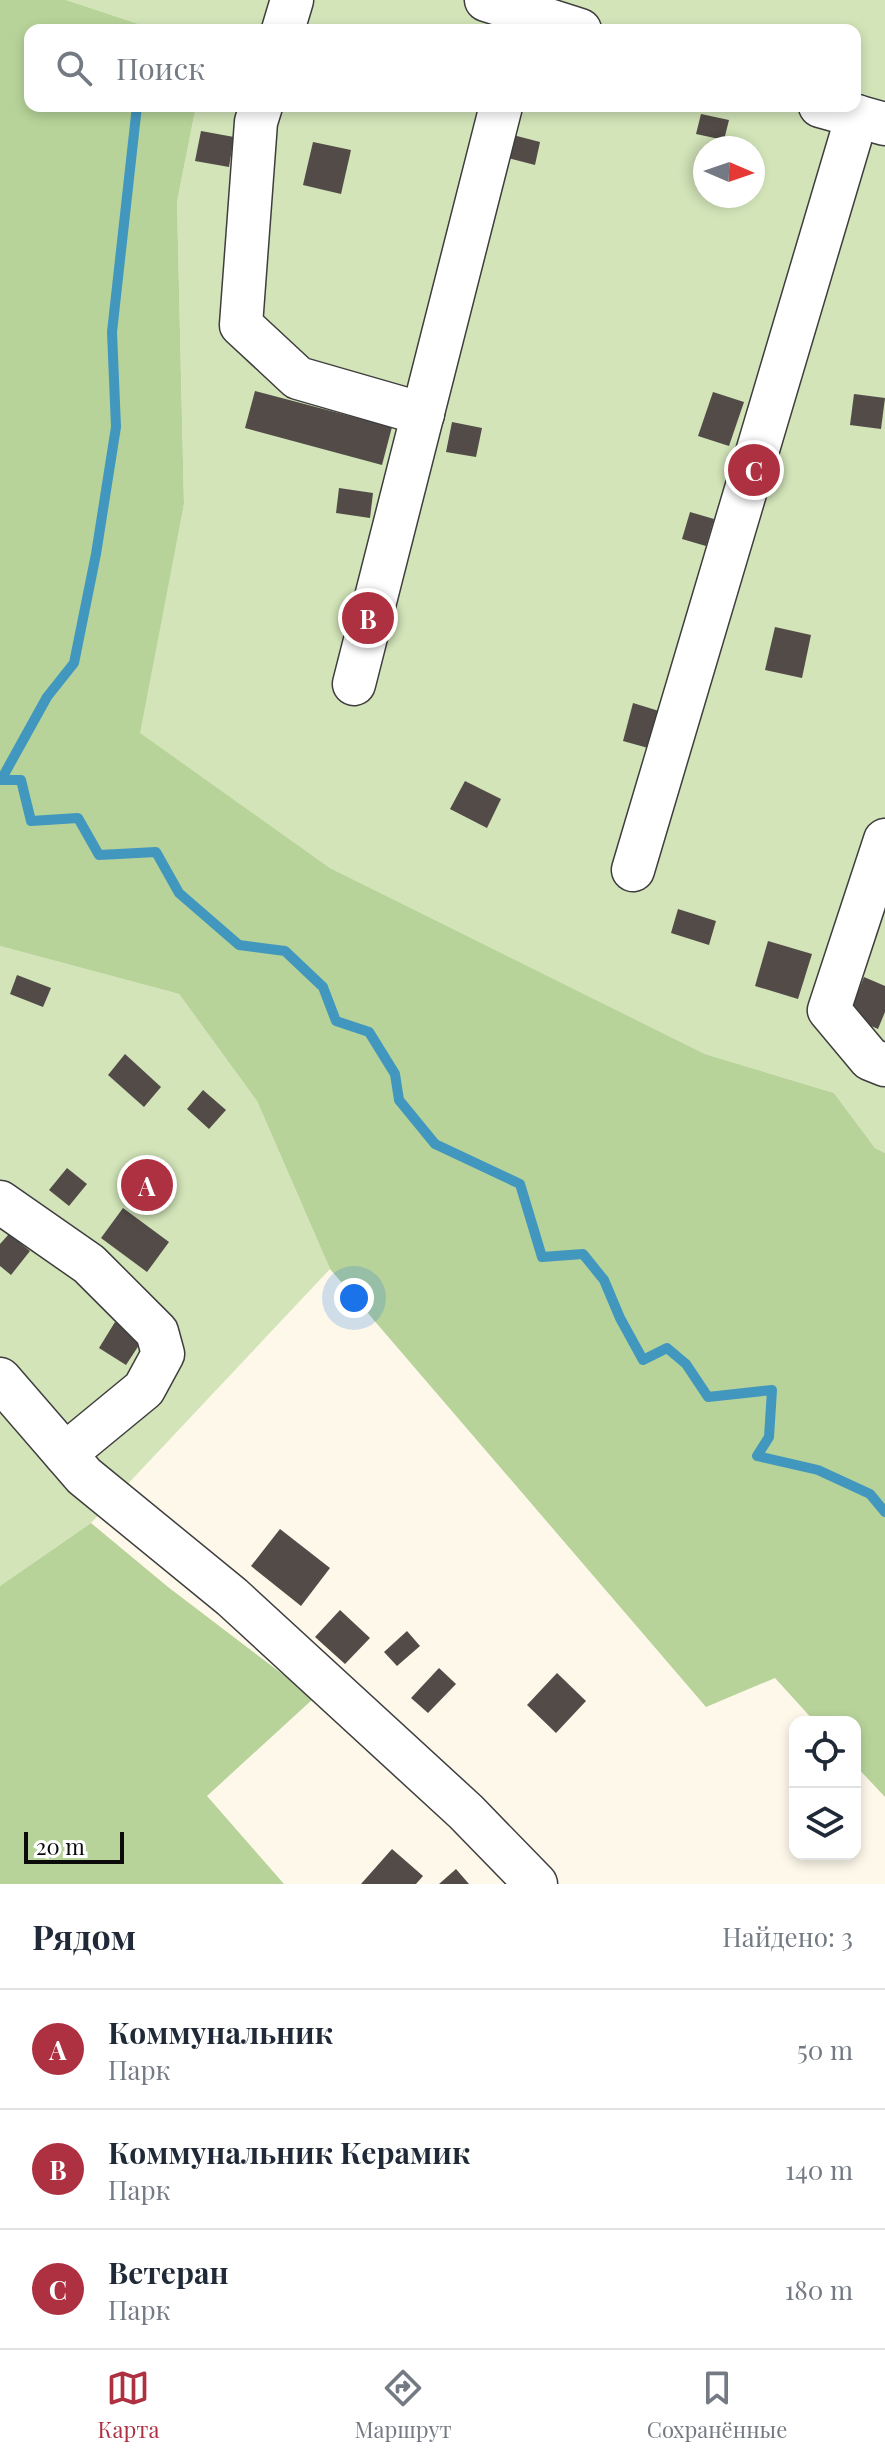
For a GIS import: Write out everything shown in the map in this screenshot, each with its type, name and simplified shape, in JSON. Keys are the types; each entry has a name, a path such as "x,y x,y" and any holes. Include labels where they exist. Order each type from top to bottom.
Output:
{"lane":[{"path":"285,24 292,0"},
{"path":"486,0 523,21"},
{"path":"259,112 241,325 298,378 423,414"},
{"path":"354,684 499,112"},
{"path":"633,870 854,115"},
{"path":"885,840 829,1010 870,1059 885,1065"},
{"path":"0,1202 89,1264 157,1332 163,1354 144,1389 65,1454"},
{"path":"0,1379 84,1476 232,1597 466,1812 536,1884"}],"green space":[{"path":"0,0 66,0 139,24 24,24 24,112 195,112 177,202 184,504 140,733 330,868 705,1054 834,1093 875,1148 885,1153 885,1797 861,1771 861,1716 810,1716 775,1678 706,1707 330,1269 257,1101 179,994 0,946"},
{"path":"66,0 885,0 885,1153 875,1148 834,1093 705,1054 330,868 139,733 184,504 177,202 195,112 861,112 861,24 139,24"},
{"path":"0,946 179,994 257,1101 330,1269 91,1523 0,1586"},
{"path":"91,1523 168,1587 314,1698 207,1796 284,1884 0,1884 0,1586"}],"building":[{"path":"701,114 729,120 725,136 696,134"},
{"path":"201,131 234,137 229,167 195,161"},
{"path":"513,135 540,142 535,165 508,158"},
{"path":"313,142 351,150 341,194 303,185"},
{"path":"255,391 392,427 382,465 245,428"},
{"path":"713,392 744,402 729,446 698,436"},
{"path":"854,394 885,398 881,429 850,425"},
{"path":"452,422 482,428 476,457 446,452"},
{"path":"339,488 373,493 370,518 336,513"},
{"path":"690,512 714,519 706,546 682,539"},
{"path":"775,627 811,635 802,678 765,670"},
{"path":"633,703 659,711 648,748 623,741"},
{"path":"465,781 501,799 487,828 450,809"},
{"path":"678,909 716,921 709,945 671,933"},
{"path":"768,941 812,954 798,999 755,986"},
{"path":"17,975 51,988 43,1007 10,994"},
{"path":"864,977 885,986 885,1012 878,1029 848,1016"},
{"path":"125,1054 161,1087 144,1107 108,1075"},
{"path":"203,1090 226,1110 209,1129 187,1109"},
{"path":"67,1168 87,1184 69,1206 49,1190"},
{"path":"123,1208 169,1242 147,1272 101,1238"},
{"path":"9,1234 30,1251 11,1275 0,1266 0,1244"},
{"path":"115,1322 143,1339 126,1365 99,1348"},
{"path":"280,1529 330,1568 301,1606 251,1566"},
{"path":"340,1610 370,1638 345,1664 315,1637"},
{"path":"407,1631 420,1646 397,1666 384,1652"},
{"path":"439,1668 456,1684 428,1713 411,1698"},
{"path":"557,1673 586,1701 556,1733 527,1705"},
{"path":"392,1849 423,1876 416,1884 361,1884"},
{"path":"456,1869 469,1884 439,1884"}],"waterway":[{"path":"1,780 47,697 74,663 96,554 116,427 112,332 136,112"},
{"path":"0,780 21,780 31,821 78,818 99,855 156,852 179,893 239,945 285,951 323,987 336,1021 369,1032 395,1074 399,1100 435,1144 520,1184 542,1257 583,1254 604,1280 643,1360 667,1348 686,1364 708,1397 772,1390 769,1437 757,1456 818,1470 870,1494 885,1512"}],"place":[{"name":"Ветеран","path":"754,470"},
{"name":"Коммунальник Керамик","path":"368,618"},
{"name":"Коммунальник","path":"147,1185"}]}
